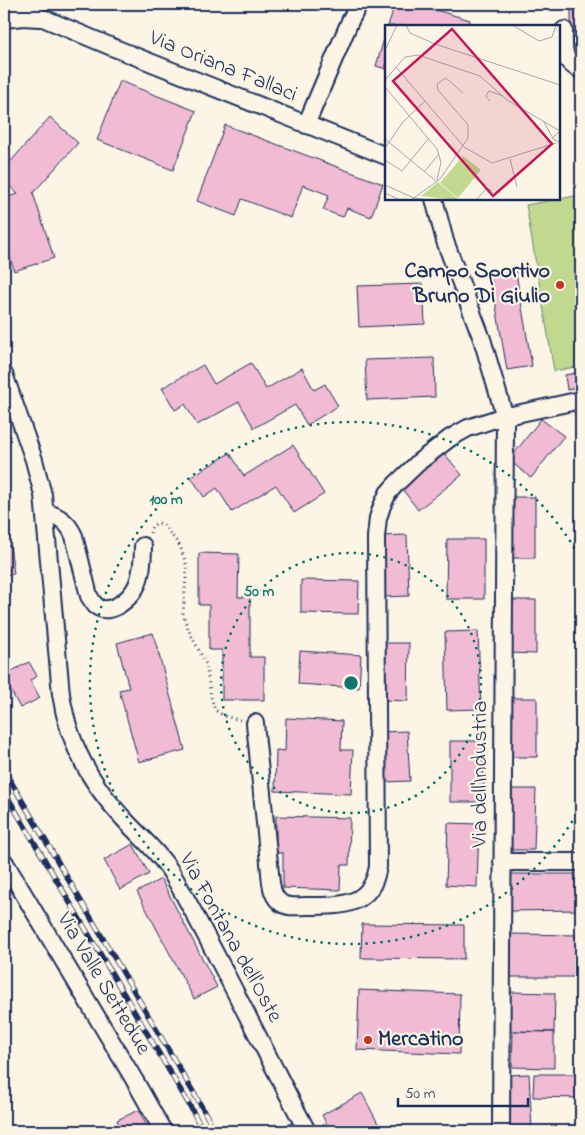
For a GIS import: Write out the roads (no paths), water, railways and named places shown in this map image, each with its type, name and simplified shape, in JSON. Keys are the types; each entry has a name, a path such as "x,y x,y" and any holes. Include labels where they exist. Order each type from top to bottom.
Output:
{"street":[{"name":"Via Oriana Fallaci","path":"16,4 43,18 112,47 385,156"},
{"path":"306,125 359,4"},
{"name":"Via Oriana Fallaci","path":"4,19 43,18"},
{"path":"564,30 564,50 567,60 581,70"},
{"path":"434,200 448,250 482,340 506,416"},
{"name":"Via Fontana dell'Oste","path":"5,380 34,460 42,495 61,694 66,723 74,746 89,775 107,800 125,821 148,842 162,860 198,918 306,1131"},
{"path":"255,723 270,883 273,894 280,902 291,906 346,905 357,900 366,893 373,883 378,866 376,537 378,518 385,499 396,484 430,452 461,432 478,424 506,416 581,400"},
{"name":"Via dell'Industria","path":"501,1131 506,416"},
{"path":"45,512 61,518 70,528 74,536 88,592 91,600 97,607 107,609 118,606 132,593 142,570 147,544"},
{"name":"Via Valle Settedue","path":"4,861 163,1131"},
{"path":"502,862 581,862"}],"railway":[{"path":"4,770 215,1131"},
{"path":"4,791 203,1131"}],"place":[{"name":"Campo Sportivo Bruno Di Giulio","path":"560,285"},
{"name":"Mercatino","path":"368,1040"}]}
